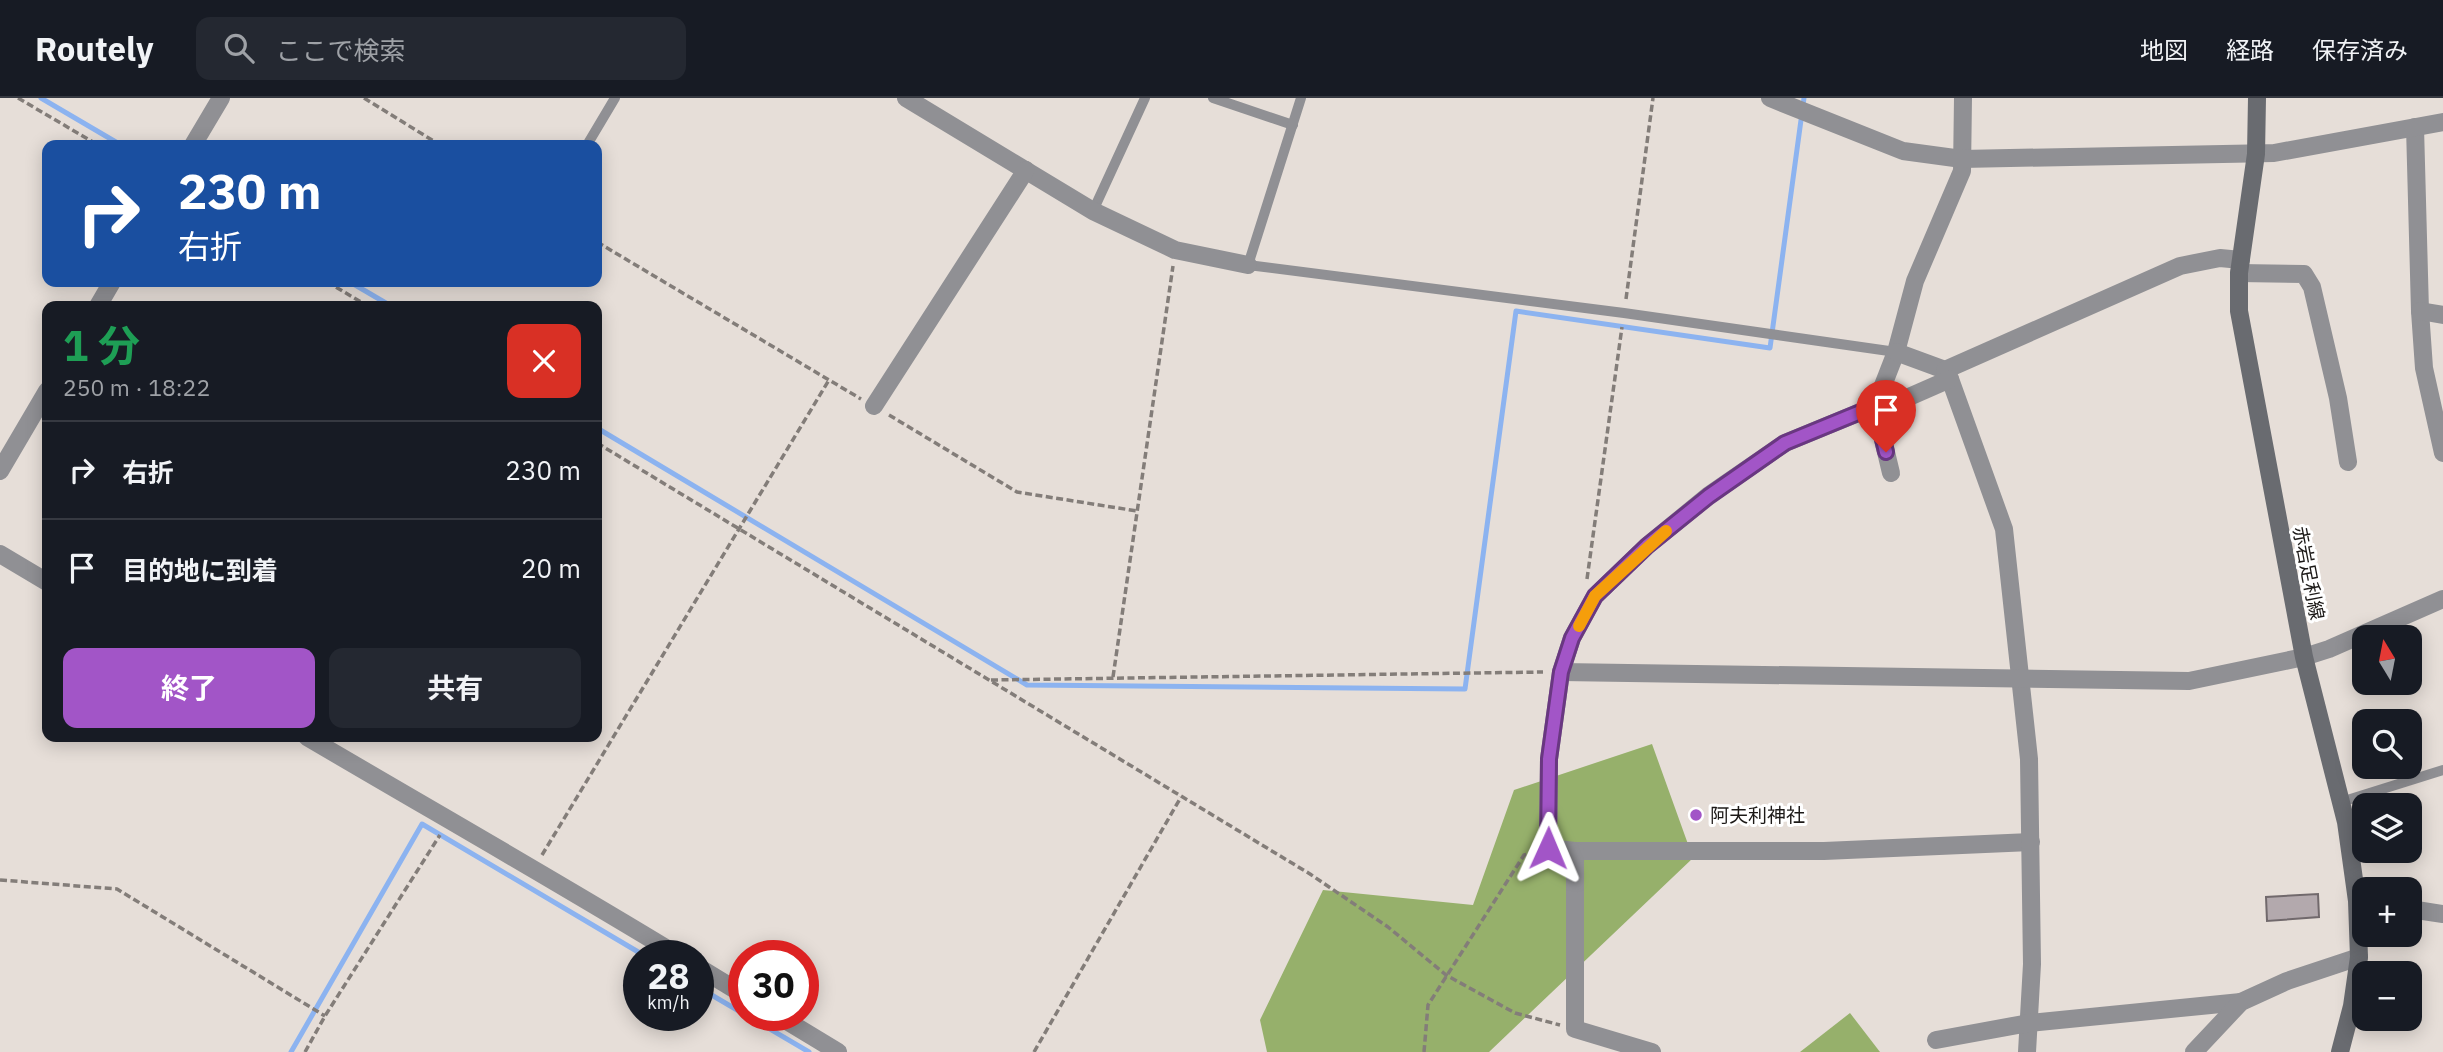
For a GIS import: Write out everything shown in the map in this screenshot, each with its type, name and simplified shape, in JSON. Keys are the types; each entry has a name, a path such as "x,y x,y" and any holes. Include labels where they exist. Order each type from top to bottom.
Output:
{"main road":[{"name":"赤岩足利線","path":"2256,98 2256,154 2240,267 2239,311 2304,657 2346,822 2356,877"},
{"name":"赤岩足利線","path":"2344,1049 2359,947"}],"street":[{"path":"196,140 221,98"},
{"path":"906,98 1093,211 1175,250 1248,265"},
{"path":"1770,98 1903,151 1962,159 2274,153 2443,122"},
{"path":"1891,473 1876,408 1896,352 1915,281 1962,172 1963,98"},
{"path":"2415,127 2424,369 2443,453"},
{"path":"874,406 1026,170"},
{"path":"2031,842 1824,851 1575,851 1548,848 1549,759 1561,672 1572,638 1595,596 1647,546 1709,496 1785,443 1876,408 2180,266 2220,258 2240,267 2304,274 2312,287 2338,398 2348,462"},
{"path":"2420,312 2443,314"},
{"path":"1896,352 1948,374 2004,530 2029,760 2032,964 2027,1052"},
{"path":"0,471 42,400"},
{"path":"0,554 42,579"},
{"path":"1561,672 2189,681 2304,657 2329,649 2443,599"},
{"path":"315,742 653,940"},
{"path":"1575,851 1574,1029 1652,1052"},
{"path":"2422,911 2443,914"},
{"path":"1936,1040 2029,1023 2241,1002 2287,981 2359,957"},
{"path":"2194,1052 2241,1002"},
{"path":"803,1031 838,1052"}],"lane":[{"path":"590,140 615,98"},
{"path":"1093,211 1145,98"},
{"path":"1213,98 1293,125"},
{"path":"1301,98 1248,265 1624,313 1896,352"},
{"path":"2341,802 2443,770"}],"path":[{"path":"18,98 89,140"},
{"path":"364,98 432,140"},
{"path":"1595,596 1586,582 1653,98"},
{"path":"1112,677 1175,250"},
{"path":"336,287 359,301"},
{"path":"534,868 829,380"},
{"path":"602,446 1310,874 1388,928 1446,975 1515,1013 1574,1029"},
{"path":"989,680 1561,672"},
{"path":"1034,1052 1181,797"},
{"path":"305,1052 449,821"},
{"path":"1424,1052 1428,1005 1446,975 1524,855 1548,848"},
{"path":"0,880 117,889 325,1016"}],"green space":[{"path":"1652,744 1693,858 1489,1052 1267,1052 1260,1020 1323,890 1473,905 1514,790"},
{"path":"1850,1013 1880,1052 1800,1052"}],"building":[{"path":"2318,894 2319,917 2267,921 2266,897"}],"waterway":[{"path":"41,98 112,140"},
{"path":"602,431 1027,685 1465,689 1516,311 1770,348 1804,98"},
{"path":"359,287 382,301"},
{"path":"291,1052 422,824 623,943"},
{"path":"714,996 728,1005"},
{"path":"773,1031 809,1052"}],"slow traffic":[{"path":"1579,626 1595,596 1666,531"}],"place":[{"name":"阿夫利神社","path":"1696,815"}],"route":[{"path":"1548,848 1549,759 1561,672 1572,638 1595,596 1647,546 1709,496 1785,443 1875,406 1886,452"}]}
